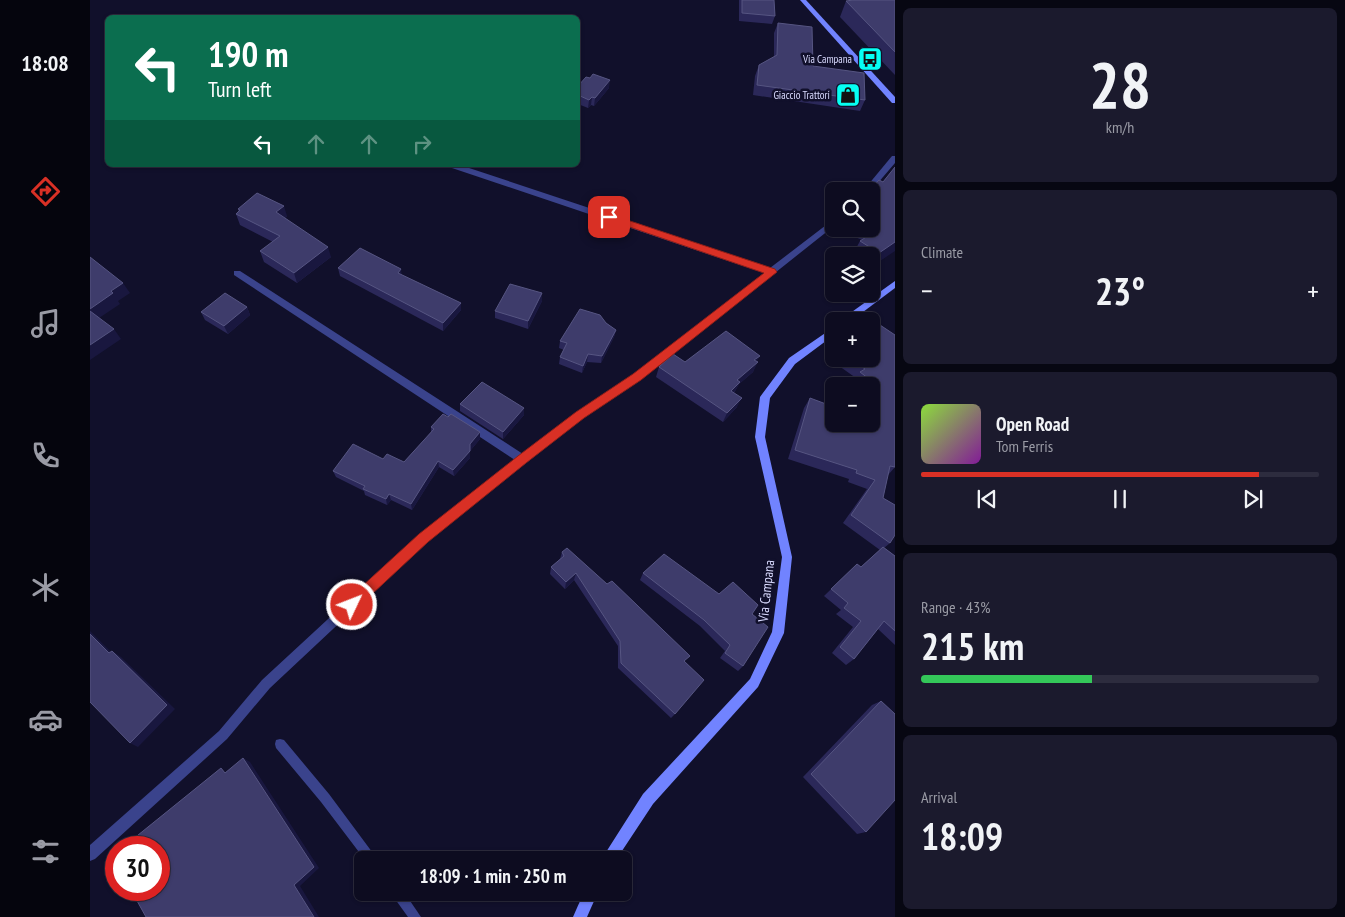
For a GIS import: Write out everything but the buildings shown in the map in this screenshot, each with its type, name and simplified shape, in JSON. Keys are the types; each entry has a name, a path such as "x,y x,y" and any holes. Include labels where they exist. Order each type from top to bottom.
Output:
{"main road":[{"path":"803,0 895,101"},
{"path":"857,312 895,284"},
{"name":"Via Campana","path":"614,851 648,799 754,683 778,633 787,557 760,437 765,397 792,361 825,337"},
{"path":"580,917 587,901"}],"street":[{"path":"875,182 895,158"},
{"path":"458,167 772,272"},
{"path":"90,854 223,735 266,684 423,538 580,415 637,377 825,229"},
{"path":"237,273 522,459"}],"lane":[{"path":"280,744 325,798 365,851"},
{"path":"402,901 414,917"}],"place":[{"name":"Via Campana","path":"870,59"},
{"name":"Giaccio Trattori","path":"848,95"}],"route":[{"path":"352,605 423,538 522,459 580,415 637,377 772,272 609,217"}]}
